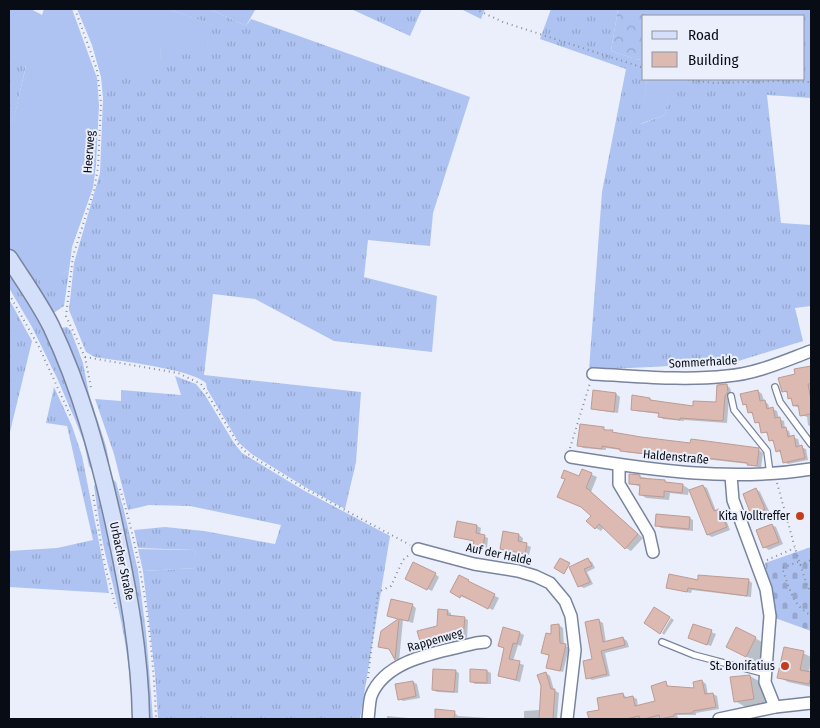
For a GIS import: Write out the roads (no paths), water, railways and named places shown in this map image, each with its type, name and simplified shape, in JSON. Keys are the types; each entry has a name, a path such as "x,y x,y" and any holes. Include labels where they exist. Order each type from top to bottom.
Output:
{"street":[{"name":"Urbacher Straße","path":"9,258 50,324 83,407 103,476 129,597 141,680 141,719"},
{"name":"Sommerhalde","path":"593,374 662,378 728,376 749,372 811,352"},
{"name":"Haldenstraße","path":"571,452 619,465 731,476 772,474 811,469"},
{"path":"619,465 619,484 649,534 653,552"},
{"path":"731,476 733,500 766,588 770,616 765,682 775,707"},
{"name":"Auf der Halde","path":"418,549 474,564 518,571 550,583 565,601 571,616 575,650 567,719"},
{"name":"Rappenweg","path":"368,719 371,696 383,677 403,663 476,642 484,642"},
{"path":"719,719 775,707 811,703"}],"lane":[{"path":"775,387 780,402 811,444"},
{"path":"731,396 734,410 767,451 772,474"},
{"path":"662,642 694,656 766,674"}],"place":[{"name":"Kita Volltreffer","path":"800,516"},
{"name":"St. Bonifatius","path":"785,666"}]}
